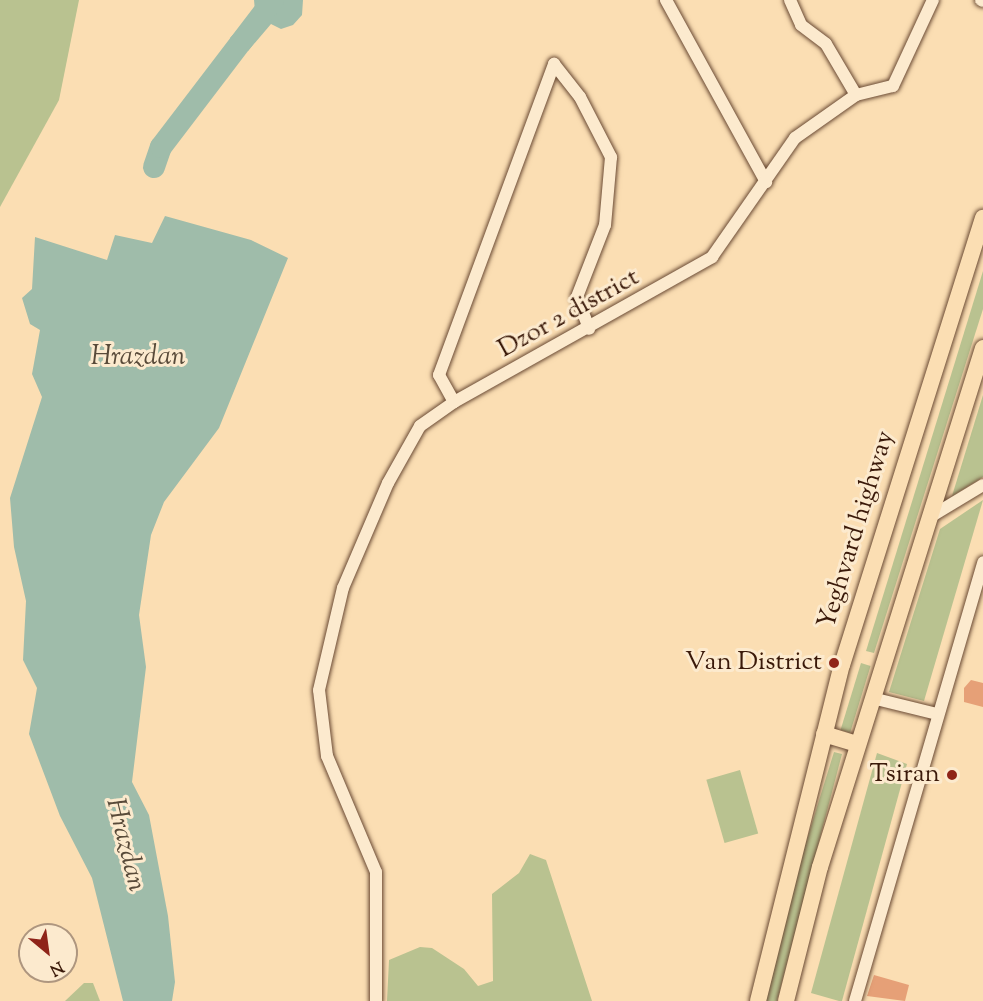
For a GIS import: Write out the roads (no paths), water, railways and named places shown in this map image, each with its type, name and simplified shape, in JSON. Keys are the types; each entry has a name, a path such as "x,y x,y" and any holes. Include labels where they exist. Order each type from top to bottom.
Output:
{"main road":[{"name":"Yeghvard highway","path":"758,1001 824,734 983,218"},
{"path":"786,1001 858,744 983,348"},
{"path":"824,734 858,744"}],"street":[{"path":"666,0 766,182"},
{"path":"790,0 801,25 826,44 856,95"},
{"name":"Dzor 2 district","path":"376,1001 376,872 327,756 319,690 343,588 388,483 420,426 454,402 589,329 712,257 795,138 856,95 893,86 933,0"},
{"path":"454,402 439,375 554,64 580,97 611,157 605,225 577,297 589,329"},
{"path":"930,517 983,485"},
{"path":"855,1001 983,562"},
{"path":"872,698 937,714"}],"water":[{"path":"254,0 303,0 302,15 293,25 281,29 271,24 248,51 230,38 255,11"},
{"name":"Hrazdan","path":"165,216 251,240 288,258 219,428 164,502 151,535 139,615 146,667 132,782 149,815 168,916 175,982 172,1001 123,1001 92,878 60,816 29,734 37,688 23,660 26,601 14,547 10,498 42,397 32,374 40,330 30,324 22,298 32,289 35,237 107,260 115,235 152,243"}],"waterway":[{"name":"Hrazdan","path":"154,167 161,147 273,0"}],"place":[{"name":"Van District","path":"834,663"},
{"name":"Tsiran","path":"952,775"}]}
